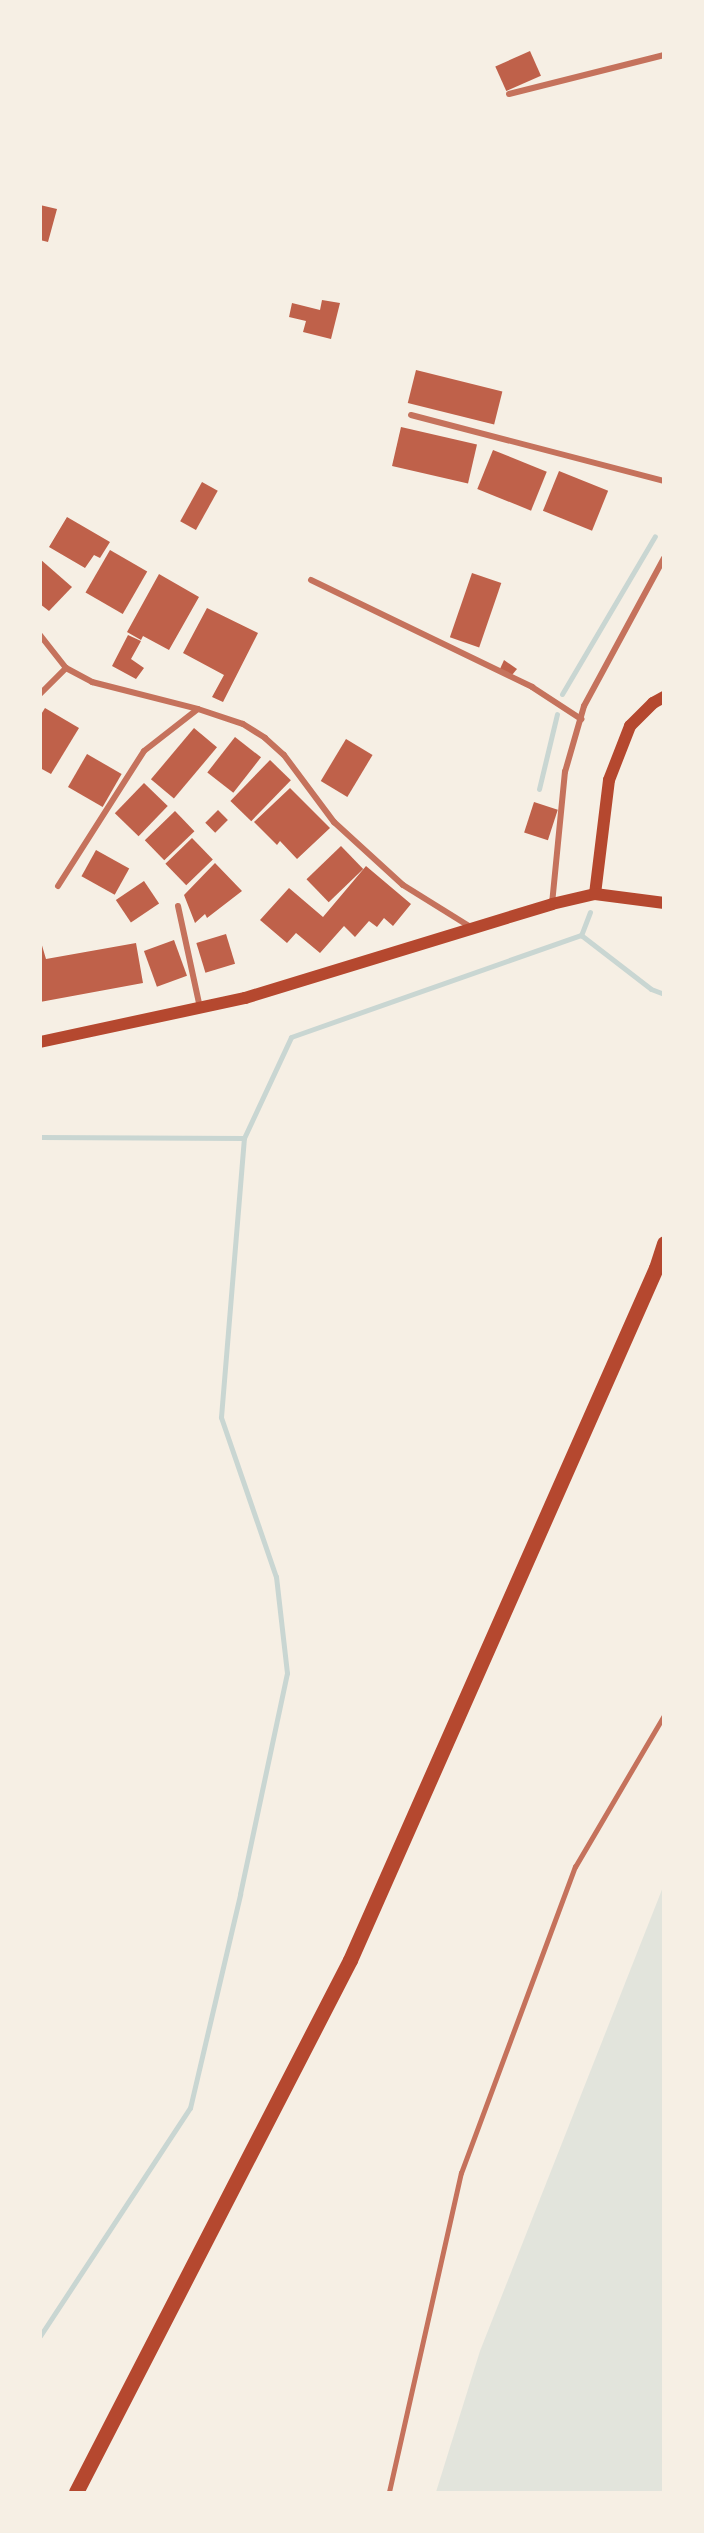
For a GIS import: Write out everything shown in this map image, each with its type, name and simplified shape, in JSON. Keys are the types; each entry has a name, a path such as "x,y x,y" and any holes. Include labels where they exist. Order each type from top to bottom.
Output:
{"main road":[{"path":"595,894 609,780 630,726 652,703 663,697"},
{"path":"40,1041 245,998 552,904 595,894 663,903"},
{"path":"76,2493 350,1959 641,1301 663,1243"}],"street":[{"path":"509,94 663,55"},
{"path":"411,415 663,481"},
{"path":"552,904 565,772 584,706 663,558"},
{"path":"310,580 532,687 581,718"},
{"path":"40,635 66,668 92,682 198,709 243,724 265,738 289,762 334,822 403,885 472,929"},
{"path":"40,694 66,668"},
{"path":"58,886 144,751 198,709"},
{"path":"178,906 200,1008"}],"lane":[{"path":"389,2493 460,2173 575,1867 663,1715"}],"shaded area":[{"path":"663,1887 663,2492 436,2492 480,2351"}],"building":[{"path":"530,51 541,76 506,91 495,66"},
{"path":"40,205 57,209 48,242 40,240"},
{"path":"322,300 340,303 331,339 303,332 306,321 289,317 292,303 320,310"},
{"path":"416,370 502,392 494,425 408,403"},
{"path":"401,427 477,445 468,484 392,466"},
{"path":"493,450 547,472 531,511 477,489"},
{"path":"559,471 608,491 592,531 543,511"},
{"path":"202,482 218,491 196,530 180,521"},
{"path":"67,517 110,542 100,558 94,555 85,568 49,547"},
{"path":"110,550 147,572 123,614 86,592"},
{"path":"40,559 72,587 49,611 40,604"},
{"path":"472,573 501,583 479,647 450,637"},
{"path":"159,574 199,597 169,650 143,636 141,640 127,632"},
{"path":"207,608 258,633 223,702 212,697 224,675 183,653"},
{"path":"128,635 141,641 131,659 144,668 136,679 112,666"},
{"path":"504,660 517,669 512,675 500,669"},
{"path":"45,708 79,728 51,774 40,768 40,716"},
{"path":"194,728 217,747 174,799 151,779"},
{"path":"235,737 261,757 233,793 207,772"},
{"path":"346,739 373,755 347,797 321,781"},
{"path":"87,754 122,774 103,807 68,787"},
{"path":"270,760 291,780 251,821 230,801"},
{"path":"144,783 168,806 139,836 115,813"},
{"path":"290,788 330,828 297,859 280,841 277,845 254,822"},
{"path":"534,802 558,810 548,840 524,832"},
{"path":"218,810 228,820 215,833 205,823"},
{"path":"175,811 194,831 164,860 145,840"},
{"path":"192,838 213,860 186,885 165,864"},
{"path":"341,846 363,869 329,902 306,879"},
{"path":"96,850 129,868 115,895 81,876"},
{"path":"215,863 242,891 207,918 205,914 195,923 184,895"},
{"path":"366,866 411,904 393,926 384,918 377,927 369,921 355,937 344,926 320,953 296,933 287,943 260,920 289,888 323,917"},
{"path":"144,881 159,903 131,922 116,900"},
{"path":"226,934 235,964 205,973 196,943"},
{"path":"174,940 187,976 157,987 144,951"},
{"path":"41,942 46,959 136,943 143,983 40,1002"}],"waterway":[{"path":"562,694 655,536"},
{"path":"539,789 557,714"},
{"path":"590,912 581,935 651,989 664,994"},
{"path":"40,2336 190,2108 240,1894 287,1673 276,1577 221,1417 244,1138 291,1037 581,935"},
{"path":"40,1137 244,1138"}]}
